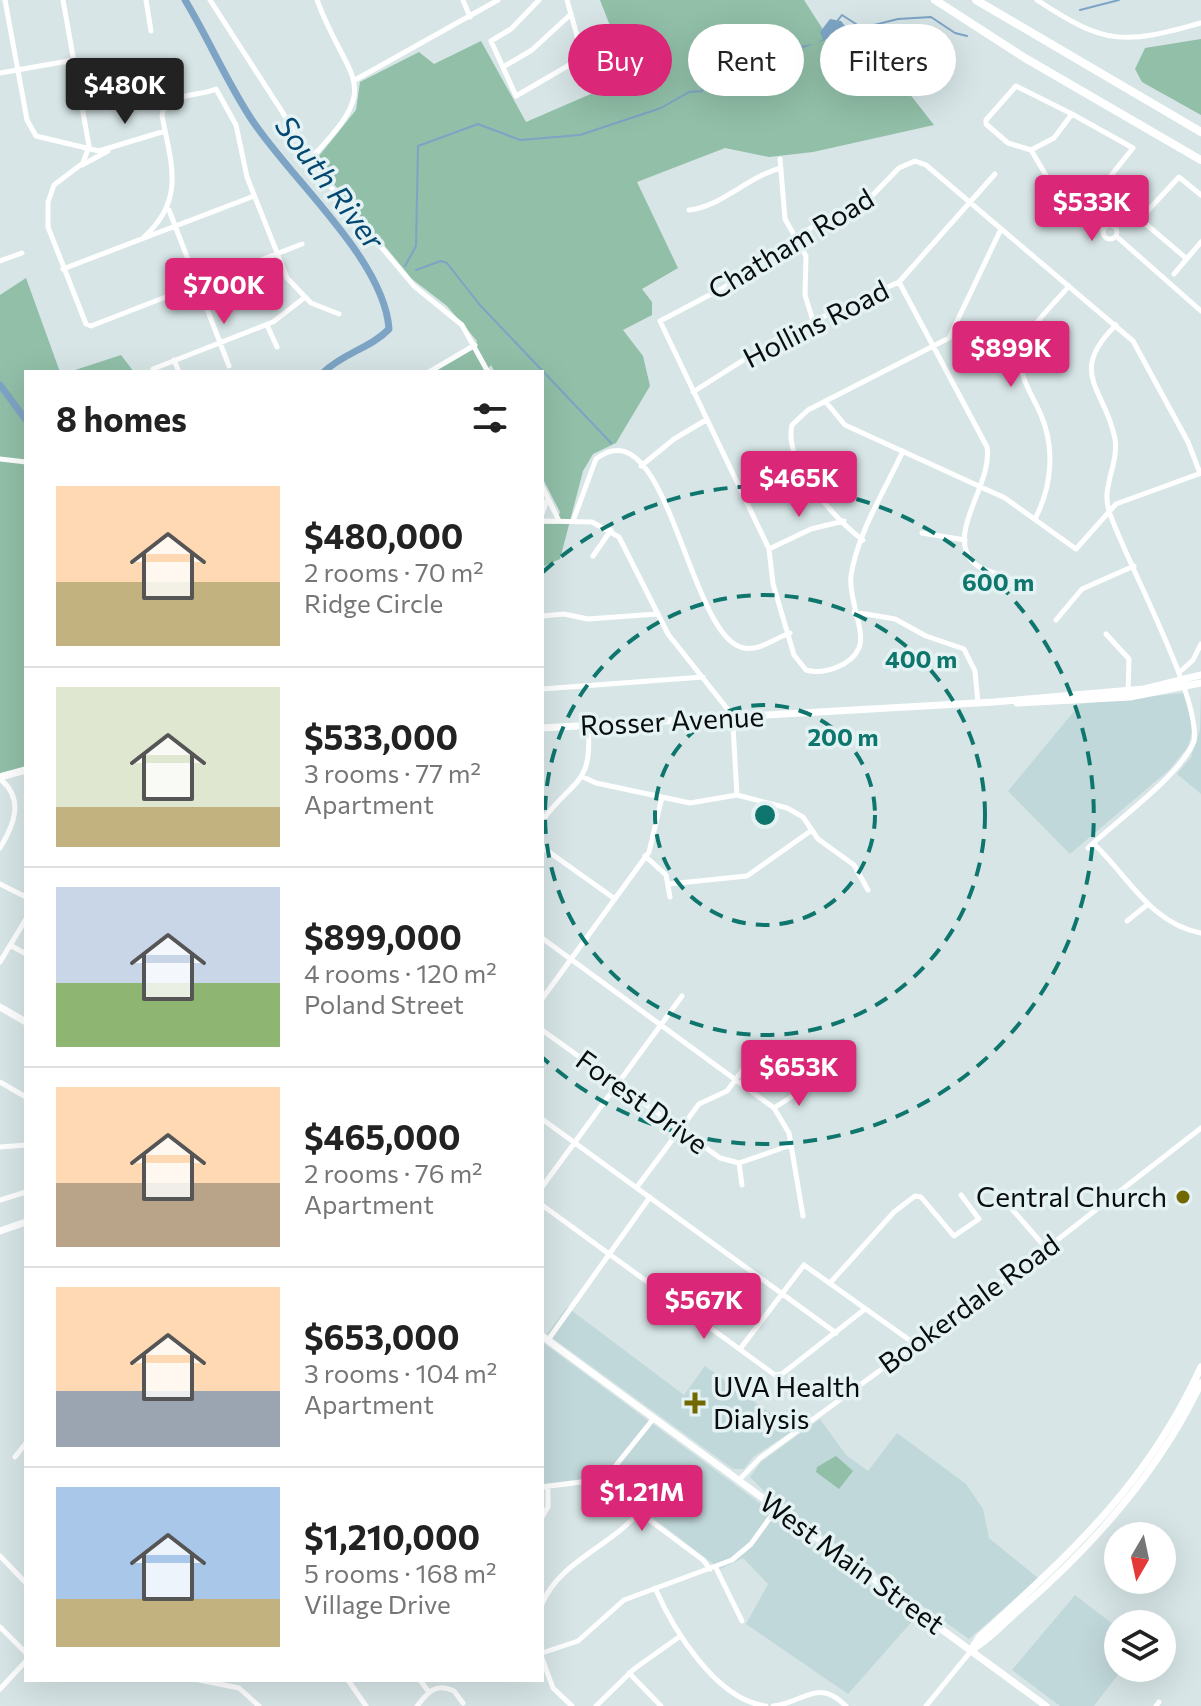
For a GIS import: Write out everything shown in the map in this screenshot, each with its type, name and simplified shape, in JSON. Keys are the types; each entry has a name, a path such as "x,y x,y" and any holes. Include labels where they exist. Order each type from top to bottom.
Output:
{"highway":[{"path":"935,0 1037,65 1201,160"},
{"path":"976,0 1201,132"}],"main road":[{"name":"Rosser Avenue","path":"1188,683 1201,675"},
{"name":"Rosser Avenue","path":"544,728 1129,694 1201,683"},
{"path":"0,778 24,771"},
{"path":"1,1011 24,1021"},
{"path":"0,1231 24,1223"},
{"name":"West Main Street","path":"545,1338 1043,1705"},
{"path":"971,1650 1056,1578 1096,1537 1142,1481 1198,1385 1201,1367"}],"street":[{"path":"5,0 32,132 42,139 82,149 107,150"},
{"path":"63,0 88,139 82,149 82,164"},
{"path":"146,0 151,31"},
{"path":"210,0 340,200 405,276 457,319 487,370"},
{"path":"463,0 470,17"},
{"path":"355,80 498,0"},
{"path":"539,0 511,29 491,41 516,96 583,57 567,0"},
{"path":"1037,0 1076,26 1111,38 1145,38 1201,23"},
{"path":"311,158 353,108 355,80 317,2"},
{"path":"503,67 532,50 571,14"},
{"path":"0,73 74,60"},
{"path":"1089,205 1133,148 1016,86 986,120 986,124 1008,143 1031,150 1047,177 1089,205 1101,221 1112,226 1116,236 1201,311"},
{"path":"229,366 169,209 173,187 162,112 166,103 216,89 236,125 254,196 287,278 304,298 339,314"},
{"path":"1031,150 1054,138 1072,114"},
{"path":"165,131 107,150 56,182 48,202 50,235 87,325 302,244"},
{"path":"88,139 107,150"},
{"path":"82,149 82,164"},
{"path":"780,159 785,219 808,262 805,295 813,321"},
{"name":"Chatham Road","path":"693,392 660,319 723,288 816,224 861,207 899,168 911,162 926,165 1116,325 1141,352 1200,473"},
{"path":"689,210 703,207 752,178 781,168"},
{"name":"Hollins Road","path":"693,392 783,335 899,282 995,174"},
{"path":"1140,219 1179,177 1201,195"},
{"path":"63,269 254,196"},
{"path":"1089,205 1107,238 1116,236"},
{"path":"144,237 169,209"},
{"path":"1103,231 1128,217 1140,219 1187,259"},
{"path":"863,540 816,493 790,442 791,428 797,417 934,348 955,330 1001,229"},
{"path":"1174,274 1201,242"},
{"path":"0,261 22,253"},
{"path":"899,282 984,440 988,465 968,518 967,553 975,564 1008,576 1019,586"},
{"path":"1036,517 1047,489 1050,451 1043,419 1024,384 1022,352 1033,329 1069,286"},
{"path":"153,369 267,325 287,315 304,298"},
{"path":"267,325 277,347"},
{"path":"1116,325 1096,348 1090,370 1093,389 1115,441 1115,461 1107,494 1109,513 1188,683 1197,727 1189,754 1091,846 1121,870 1147,905 1177,925 1201,933"},
{"path":"432,370 475,345"},
{"path":"174,360 178,370"},
{"path":"693,392 769,549 773,584 798,664 809,671 825,672 850,658 859,648 850,582 863,540 903,451"},
{"path":"825,401 845,425 982,487 1036,517 1073,548 1081,547 1124,500 1200,473"},
{"path":"641,466 674,439 706,420"},
{"path":"573,521 598,457 623,449 641,466 665,500 701,594 727,638 740,647 750,648 790,633"},
{"path":"0,459 24,462"},
{"path":"544,491 559,521"},
{"path":"544,508 547,499"},
{"path":"544,521 598,524 611,530 627,549 668,634 732,718 737,795"},
{"path":"769,549 811,529 844,521"},
{"path":"593,556 611,530"},
{"path":"922,533 965,540"},
{"path":"1056,620 1082,589 1134,566"},
{"path":"854,612 895,619 926,636 964,649 975,671 978,703"},
{"path":"544,616 564,614 588,619 657,614"},
{"path":"1106,634 1129,659 1129,694"},
{"path":"1182,670 1193,660 1201,644"},
{"path":"544,689 703,677"},
{"path":"544,819 583,777 590,758 588,725"},
{"path":"583,777 596,783 696,804 737,795 794,811 823,843 854,865 868,890"},
{"path":"0,778 11,791 16,807 11,827 0,848"},
{"path":"544,996 645,856 654,839 662,797"},
{"path":"669,884 753,874 812,830"},
{"path":"544,848 615,899"},
{"path":"645,856 663,870 670,897"},
{"path":"0,884 24,896"},
{"path":"1127,921 1147,905"},
{"path":"0,962 24,922"},
{"path":"544,939 774,1108 784,1119 791,1145 803,1216"},
{"path":"10,945 24,953"},
{"path":"544,1184 682,996"},
{"name":"Forest Drive","path":"544,1031 720,1158 739,1163 791,1145"},
{"path":"637,1187 699,1104 724,1093 760,1047"},
{"path":"0,1082 24,1096"},
{"path":"774,1108 808,1086"},
{"path":"544,1120 836,1333"},
{"name":"Bookerdale Road","path":"739,1480 760,1458 1046,1248 1201,1128"},
{"path":"0,1147 24,1145"},
{"path":"739,1163 742,1185"},
{"path":"996,1191 1046,1248"},
{"path":"0,1200 24,1193"},
{"path":"830,1283 894,1212 915,1196 921,1197 954,1236 959,1236 979,1219 961,1195"},
{"path":"545,1338 650,1197"},
{"path":"544,1206 780,1375 865,1309"},
{"path":"740,1349 804,1265 915,1344"},
{"path":"544,1514 548,1507 545,1487 602,1480 654,1417"},
{"path":"15,1457 24,1446"},
{"path":"602,1480 713,1568 742,1621"},
{"path":"544,1655 572,1645 616,1605 713,1568 744,1551 777,1508"},
{"path":"544,1601 562,1575 623,1530 639,1512"},
{"path":"0,1556 24,1581"},
{"path":"655,1588 679,1637 739,1696 766,1706"},
{"path":"0,1627 24,1651"},
{"path":"596,1706 629,1673 679,1637"},
{"path":"926,1706 971,1650"},
{"path":"544,1662 553,1688 572,1706"},
{"path":"0,1689 24,1663"},
{"path":"629,1673 661,1706"},
{"path":"219,1682 246,1692 259,1706"},
{"path":"349,1682 366,1706"},
{"path":"421,1682 428,1691"},
{"path":"417,1706 428,1691 439,1687 451,1688 463,1703"},
{"path":"773,1706 818,1692 836,1697 846,1706"}],"shaded area":[{"path":"1201,692 1201,794 1177,774 1191,757 1200,730"},
{"path":"1183,693 1187,696 1192,731 1188,747 1169,770 1070,854 1008,791 1080,704"},
{"path":"567,1307 684,1395 705,1366 794,1430 753,1457 744,1469 733,1469 547,1334"},
{"path":"544,1343 915,1618 848,1694 746,1624 768,1584 743,1558 720,1569 600,1477 544,1484"},
{"path":"820,1419 846,1455 868,1471 897,1433 966,1484 983,1509 989,1538 1038,1578 969,1639 772,1499 750,1477 761,1462"},
{"path":"1075,1595 1104,1617 1104,1682 1112,1682 1094,1706 1060,1706 1012,1670"}],"green space":[{"path":"600,0 804,0 820,25 820,96 911,96 934,125 813,152 769,157 725,148 637,182 678,268 642,289 652,302 652,315 623,330 643,356 650,386 616,443 593,454 583,471 560,559 544,566 544,524 556,524 560,512 544,481 544,370 494,370 491,365 487,370 437,370 472,350 477,341 447,306 412,279 315,161 356,110 360,82 419,52 434,64 481,41 526,122 586,96 672,96 672,24 609,24"},
{"path":"1201,39 1201,115 1142,82 1135,69 1145,48"},
{"path":"26,278 59,370 24,370 24,767 0,773 0,295"},
{"path":"121,355 132,370 75,370"},
{"path":"836,1456 853,1471 839,1489 816,1472 817,1467"}],"water":[{"path":"830,19 843,24 826,24"}],"waterway":[{"name":"South River","path":"185,0 250,117 353,247 371,274 383,302 389,329 327,370"},
{"path":"1080,10 1119,0"},
{"path":"838,20 842,15 862,28 898,19 931,17 955,33 967,36"},
{"path":"405,266 416,246 418,146 478,124 520,140 580,135 661,108 688,93"},
{"path":"416,270 441,261 447,263 479,304 542,370"},
{"path":"544,372 611,443"},
{"name":"South River","path":"0,385 24,417"}],"place":[{"name":"Central Church","path":"1183,1197"},
{"name":"UVA Health Dialysis","path":"695,1403"}]}
